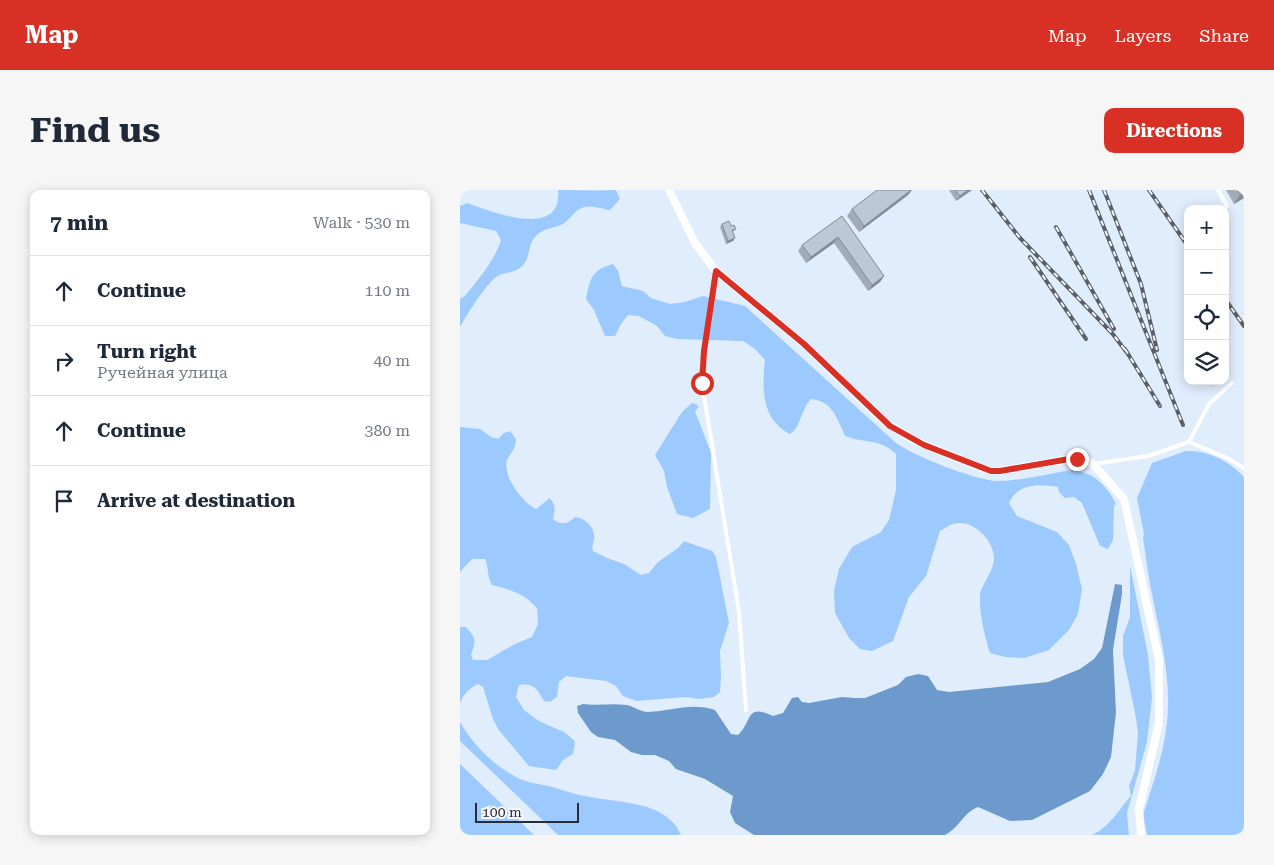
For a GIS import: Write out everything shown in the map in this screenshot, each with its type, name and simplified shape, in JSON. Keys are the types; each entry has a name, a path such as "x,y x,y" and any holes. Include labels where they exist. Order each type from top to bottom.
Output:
{"street":[{"path":"669,190 695,243 716,271 804,344 881,419 913,440 991,471 1069,459 1086,461 1093,464 1124,499 1159,660 1159,723 1139,808 1141,835"}],"lane":[{"path":"460,194 463,190"},
{"path":"1218,190 1226,205"},
{"path":"716,271 704,351 702,383 739,612 746,710"},
{"path":"1189,442 1210,404 1232,383"},
{"path":"1093,464 1148,456 1189,442 1227,458 1244,468"}],"shaded area":[{"path":"558,190 616,190 620,199 610,210 590,206 581,208 563,224 539,233 531,243 524,264 515,271 499,275 491,281 476,300 460,327 460,299 465,296 486,270 501,240 496,231 460,223 460,206 467,203 508,216 524,219 538,218 549,214 557,205"},
{"path":"613,264 618,271 622,286 643,291 651,298 670,304 685,302 703,296 745,306 896,443 931,461 988,480 1016,480 1071,470 1086,473 1098,480 1116,504 1114,506 1113,540 1108,549 1100,546 1082,503 1074,497 1065,498 1059,492 1058,487 1030,486 1013,496 1009,503 1017,516 1057,532 1069,545 1082,589 1078,614 1069,630 1049,650 1024,658 1005,657 990,653 981,617 980,596 993,565 993,553 987,539 981,533 968,524 961,523 951,525 940,531 926,576 909,597 893,641 872,651 860,649 849,638 835,613 834,591 839,569 852,547 881,532 889,520 896,490 896,454 883,445 845,436 833,412 818,400 811,399 797,427 790,434 780,428 773,420 766,402 764,392 765,360 755,349 743,341 677,339 665,336 657,326 639,316 628,315 615,336 605,336 594,310 586,299 590,281 596,272"},
{"path":"692,403 699,407 695,411 711,453 710,509 693,518 677,514 667,487 664,471 655,455 682,412"},
{"path":"460,427 480,429 491,437 498,439 504,433 510,431 516,442 506,466 511,481 525,501 536,509 550,498 554,508 553,519 559,523 567,523 575,517 585,520 593,531 593,551 624,564 641,575 649,573 658,562 678,548 684,541 712,551 716,557 729,623 720,651 720,692 714,697 699,699 686,697 636,701 623,696 616,686 606,681 566,676 559,682 557,697 550,702 544,701 532,686 519,685 516,697 524,710 539,721 564,732 575,741 573,754 563,760 556,770 529,766 498,729 483,687 478,684 472,687 460,703 460,627 466,627 474,637 475,643 471,655 473,660 487,660 515,644 532,637 538,624 537,608 532,603 517,593 492,585 485,559 472,559 460,572"},
{"path":"1186,451 1202,452 1225,461 1244,477 1244,835 1147,835 1143,815 1162,752 1168,713 1168,695 1165,662 1149,580 1144,534 1137,498 1152,463"},
{"path":"1130,566 1148,655 1152,698 1147,742 1127,813 1129,835 1092,835 1109,823 1131,796 1129,786 1135,770 1138,733 1123,655 1123,636 1130,617"},
{"path":"1115,584 1122,585 1122,594 1113,650 1116,713 1111,757 1103,774 1090,791 1032,820 1010,821 978,807 945,835 754,835 735,823 730,812 733,796 705,779 676,769 669,761 655,755 642,755 631,752 615,740 598,737 591,732 578,713 577,706 583,704 626,705 648,712 690,707 706,708 715,710 731,734 738,735 751,715 758,712 773,716 783,713 792,698 798,697 802,702 809,703 842,697 865,698 898,685 906,677 918,674 928,676 937,690 949,692 1048,682 1080,669 1094,659 1102,648"},
{"path":"460,722 486,755 520,779 580,795 628,803 654,810 674,824 681,835 558,835 460,741"},
{"path":"460,764 534,835 460,835"}],"building":[{"path":"877,190 911,190 864,226 852,209"},
{"path":"955,190 968,190 960,196"},
{"path":"1237,190 1244,190 1244,193 1240,195"},
{"path":"842,216 884,276 872,285 838,237 811,257 802,245"},
{"path":"729,221 731,226 734,225 736,229 732,230 735,238 728,241 722,224"}],"railway":[{"path":"982,190 1020,238 1112,333 1128,354"},
{"path":"1089,190 1183,425"},
{"path":"1104,190 1141,284 1157,350"},
{"path":"1149,190 1184,240"},
{"path":"1056,227 1114,329"},
{"path":"1030,257 1086,339"},
{"path":"1229,305 1244,326"},
{"path":"1125,349 1160,406"}],"route":[{"path":"702,383 702,366 716,271 804,344 881,419 913,440 991,471 1077,459"}]}
